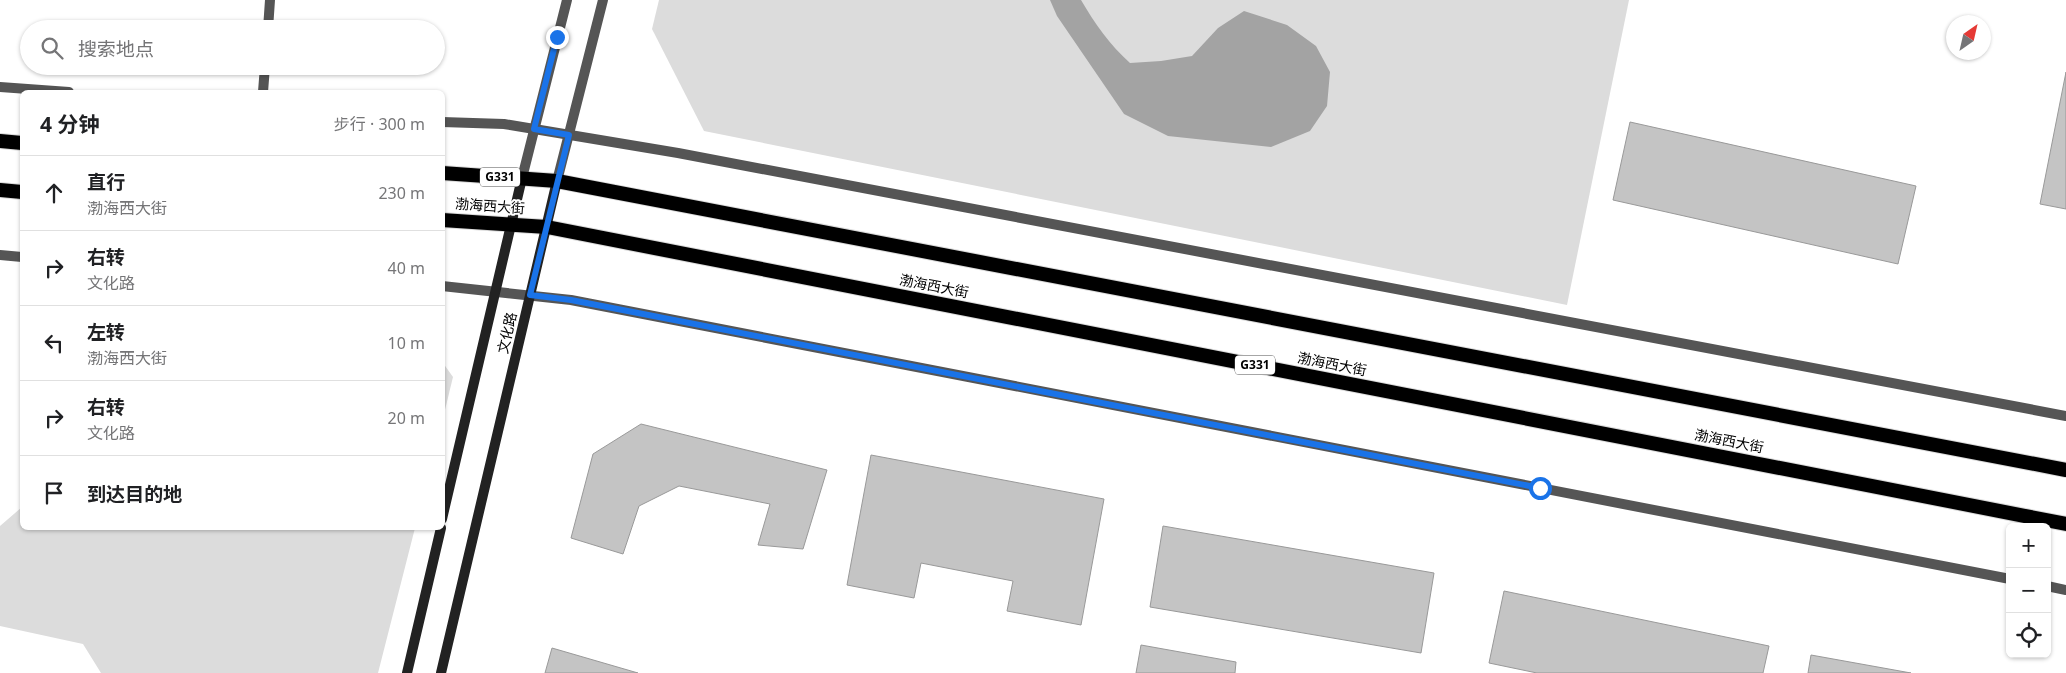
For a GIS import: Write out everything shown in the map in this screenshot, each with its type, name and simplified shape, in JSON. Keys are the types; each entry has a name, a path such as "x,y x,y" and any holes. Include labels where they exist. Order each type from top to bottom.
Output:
{"highway":[{"path":"0,141 20,142"},
{"name":"G331","path":"445,173 557,181 2066,470"},
{"path":"0,190 20,192"},
{"name":"渤海西大街","path":"445,220 547,227 2066,524"}],"main road":[{"name":"文化路","path":"445,507 522,178"},
{"name":"文化路","path":"441,673 557,181"},
{"path":"407,673 441,530"}],"street":[{"path":"269,20 270,0"},
{"name":"文化路","path":"522,178 567,0"},
{"name":"文化路","path":"557,181 603,0"},
{"path":"263,90 264,75"},
{"path":"0,87 41,90"},
{"path":"445,122 504,124 678,153 2066,416"},
{"path":"0,255 20,257"},
{"path":"445,286 571,300 2006,578"},
{"path":"2051,587 2066,590"}],"shaded area":[{"path":"659,0 1629,0 1567,305 704,131 652,29"},
{"path":"1050,0 1081,0 1103,34 1130,63 1192,56 1218,28 1244,11 1287,25 1316,46 1330,72 1327,106 1310,131 1271,147 1168,136 1124,114 1057,16"},
{"path":"445,366 453,377 445,410"},
{"path":"20,509 20,530 414,530 378,673 101,673 83,644 0,626 0,526"}],"building":[{"path":"2066,72 2066,209 2040,204"},
{"path":"1630,122 1916,186 1898,264 1613,200"},
{"path":"641,424 827,470 803,549 758,545 770,504 679,486 639,506 623,554 571,538 593,454"},
{"path":"871,455 1104,499 1081,625 1007,611 1013,581 921,563 914,598 847,585"},
{"path":"1163,526 1434,573 1421,653 1150,607"},
{"path":"1504,591 1769,646 1763,673 1537,673 1489,663"},
{"path":"1141,645 1236,662 1235,673 1136,673"},
{"path":"552,648 638,673 545,673"},
{"path":"1811,655 1911,673 1808,673"}],"route":[{"path":"557,37 534,129 569,135 530,295 571,300 1540,488"}]}
